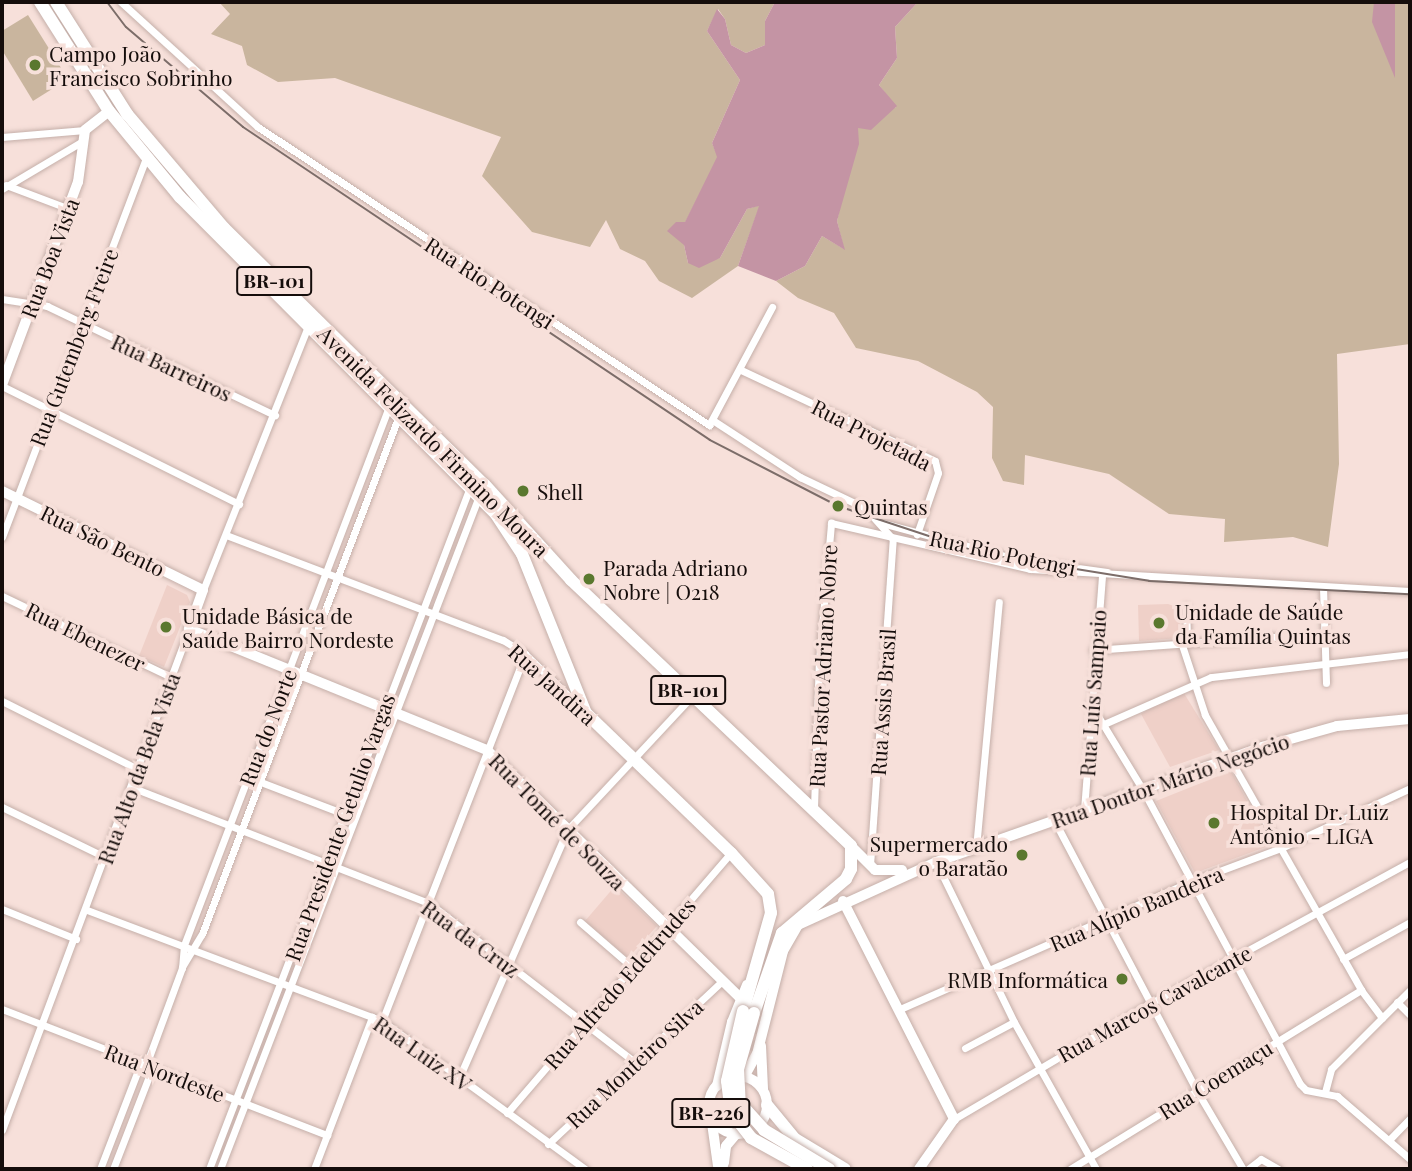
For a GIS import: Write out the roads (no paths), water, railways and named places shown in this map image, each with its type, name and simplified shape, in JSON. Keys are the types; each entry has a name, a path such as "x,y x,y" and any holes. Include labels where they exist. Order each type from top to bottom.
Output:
{"highway":[{"name":"Avenida Felizardo Firmino Moura","path":"40,2 109,111 146,157 307,328 475,491 514,538 586,713"},
{"name":"Avenida Felizardo Firmino Moura","path":"56,2 127,114 223,228 492,492 571,580 851,846"},
{"name":"Rua Jandira","path":"586,713 634,762 731,852 768,894 771,914 751,980 746,1007"},
{"path":"766,993 782,933 846,879 851,869 851,846"},
{"name":"BR-101","path":"782,933 746,1007 727,1081 731,1112 751,1138 807,1169"},
{"name":"BR-101","path":"746,1007 738,1069 740,1102 764,1130 829,1169"},
{"path":"767,1105 795,1139 845,1169"},
{"path":"738,1133 797,1169"},
{"path":"721,1155 722,1169"}],"street":[{"name":"Rua Rio Potengi","path":"121,2 258,127 709,425 714,421 800,477 861,505 882,523 892,539"},
{"path":"2,137 85,130 109,111"},
{"name":"Rua Boa Vista","path":"2,386 80,176 81,142 85,130"},
{"path":"4,187 81,142"},
{"name":"Rua Gutemberg Freire","path":"2,537 81,322 146,157"},
{"path":"4,187 66,208"},
{"name":"Rua Barreiros","path":"2,299 31,303 81,322 275,415"},
{"path":"714,421 772,307"},
{"name":"Rua Alto da Bela Vista","path":"2,1130 5,1115 43,1026 87,910 203,590 275,415 307,328"},
{"name":"Rua Projetada","path":"741,370 935,461 938,473 917,534"},
{"path":"2,386 239,504"},
{"name":"Rua do Norte","path":"149,1056 182,968 195,950 258,781 325,573 393,413"},
{"name":"Rua do Norte","path":"182,968 184,945 230,825 293,674 337,578 393,413"},
{"name":"Rua São Bento","path":"2,491 203,590"},
{"name":"Rua Presidente Getulio Vargas","path":"220,1169 240,1101 342,813 420,610 475,491"},
{"name":"Rua Presidente Getulio Vargas","path":"209,1169 292,986 432,615 475,491"},
{"name":"Rua Rio Potengi","path":"831,523 1004,565 1101,576 1410,591"},
{"name":"Rua Pastor Adriano Nobre","path":"814,808 819,661 831,523"},
{"name":"Rua Rio Potengi","path":"882,523 1012,558 1124,577"},
{"name":"Rua Jandira","path":"226,535 503,640 525,654 586,713"},
{"name":"Rua Assis Brasil","path":"870,865 892,539"},
{"name":"Rua Luís Sampaio","path":"1084,810 1093,650 1101,576"},
{"path":"1323,587 1326,683"},
{"name":"Rua Ebenezer","path":"2,596 171,677"},
{"path":"976,848 999,601"},
{"path":"1186,607 1184,642 1192,683 1343,959 1382,1018"},
{"name":"Rua Tomé de Souza","path":"189,629 293,674 487,750 746,1007"},
{"path":"1093,650 1275,637"},
{"path":"382,1021 525,654"},
{"path":"1088,731 1192,683 1237,672 1410,654"},
{"path":"459,1078 507,962 568,829 634,762 693,695"},
{"path":"2,701 138,769"},
{"path":"1090,703 1143,790 1300,1084 1306,1090 1337,1096 1410,1159"},
{"name":"Rua Doutor Mário Negócio","path":"744,1077 760,1040 789,934 798,925 843,901 936,862 1232,758 1313,731 1410,719"},
{"path":"258,781 342,813"},
{"name":"Rua da Cruz","path":"131,787 429,903 635,1062"},
{"name":"Rua Alípio Bandeira","path":"900,1009 1190,882 1281,848 1410,788"},
{"path":"2,807 105,857"},
{"path":"1054,820 1197,1091 1246,1169 1261,1159 1278,1169"},
{"path":"851,846 870,865"},
{"name":"Rua Alfredo Edeltrudes","path":"507,1113 586,1023 631,965 731,852"},
{"path":"936,862 1014,1022 1096,1169"},
{"name":"Rua Doutor Mário Negócio","path":"870,865 892,873 936,862"},
{"name":"Rua Marcos Cavalcante","path":"919,1169 954,1119 1151,1003 1410,862"},
{"path":"843,901 954,1119"},
{"path":"2,909 76,939"},
{"name":"Rua Luiz XV","path":"87,910 382,1021 585,1169"},
{"path":"580,922 631,965"},
{"path":"1343,959 1410,922"},
{"name":"Rua Monteiro Silva","path":"548,1144 721,982"},
{"name":"Rua Coemaçu","path":"1070,1169 1361,990"},
{"path":"1325,1092 1331,1069 1410,990"},
{"path":"1397,1002 1410,1015"},
{"path":"717,1086 746,1007"},
{"name":"Rua Nordeste","path":"2,1009 327,1135"},
{"path":"314,1169 372,1017"},
{"path":"965,1048 1014,1022"},
{"name":"Rua Doutor Mário Negócio","path":"760,1040 763,1089"},
{"path":"100,1169 140,1063 149,1056 151,1067 113,1169"},
{"name":"BR-226","path":"730,1077 744,1077 763,1089 767,1105 762,1121 738,1133 726,1146 722,1169 710,1100 717,1086 730,1077"},
{"name":"BR-226","path":"711,1113 716,1123 738,1133"},
{"path":"1390,1139 1410,1118"}],"tunnel":[{"path":"749,1051 765,998"},
{"path":"721,1155 731,1101"}],"tram line":[{"path":"107,2 126,27 243,127 710,440 838,506 983,554 1149,581 1410,594"}],"place":[{"name":"Campo João Francisco Sobrinho","path":"35,65"},
{"name":"Shell","path":"523,491"},
{"name":"Quintas","path":"838,506"},
{"name":"Parada Adriano Nobre | O218","path":"589,579"},
{"name":"Unidade de Saúde da Família Quintas","path":"1159,623"},
{"name":"Unidade Básica de Saúde Bairro Nordeste","path":"166,627"},
{"name":"Hospital Dr. Luiz Antônio - LIGA","path":"1214,823"},
{"name":"Supermercado o Baratão","path":"1022,855"},
{"name":"RMB Informática","path":"1122,979"}]}
